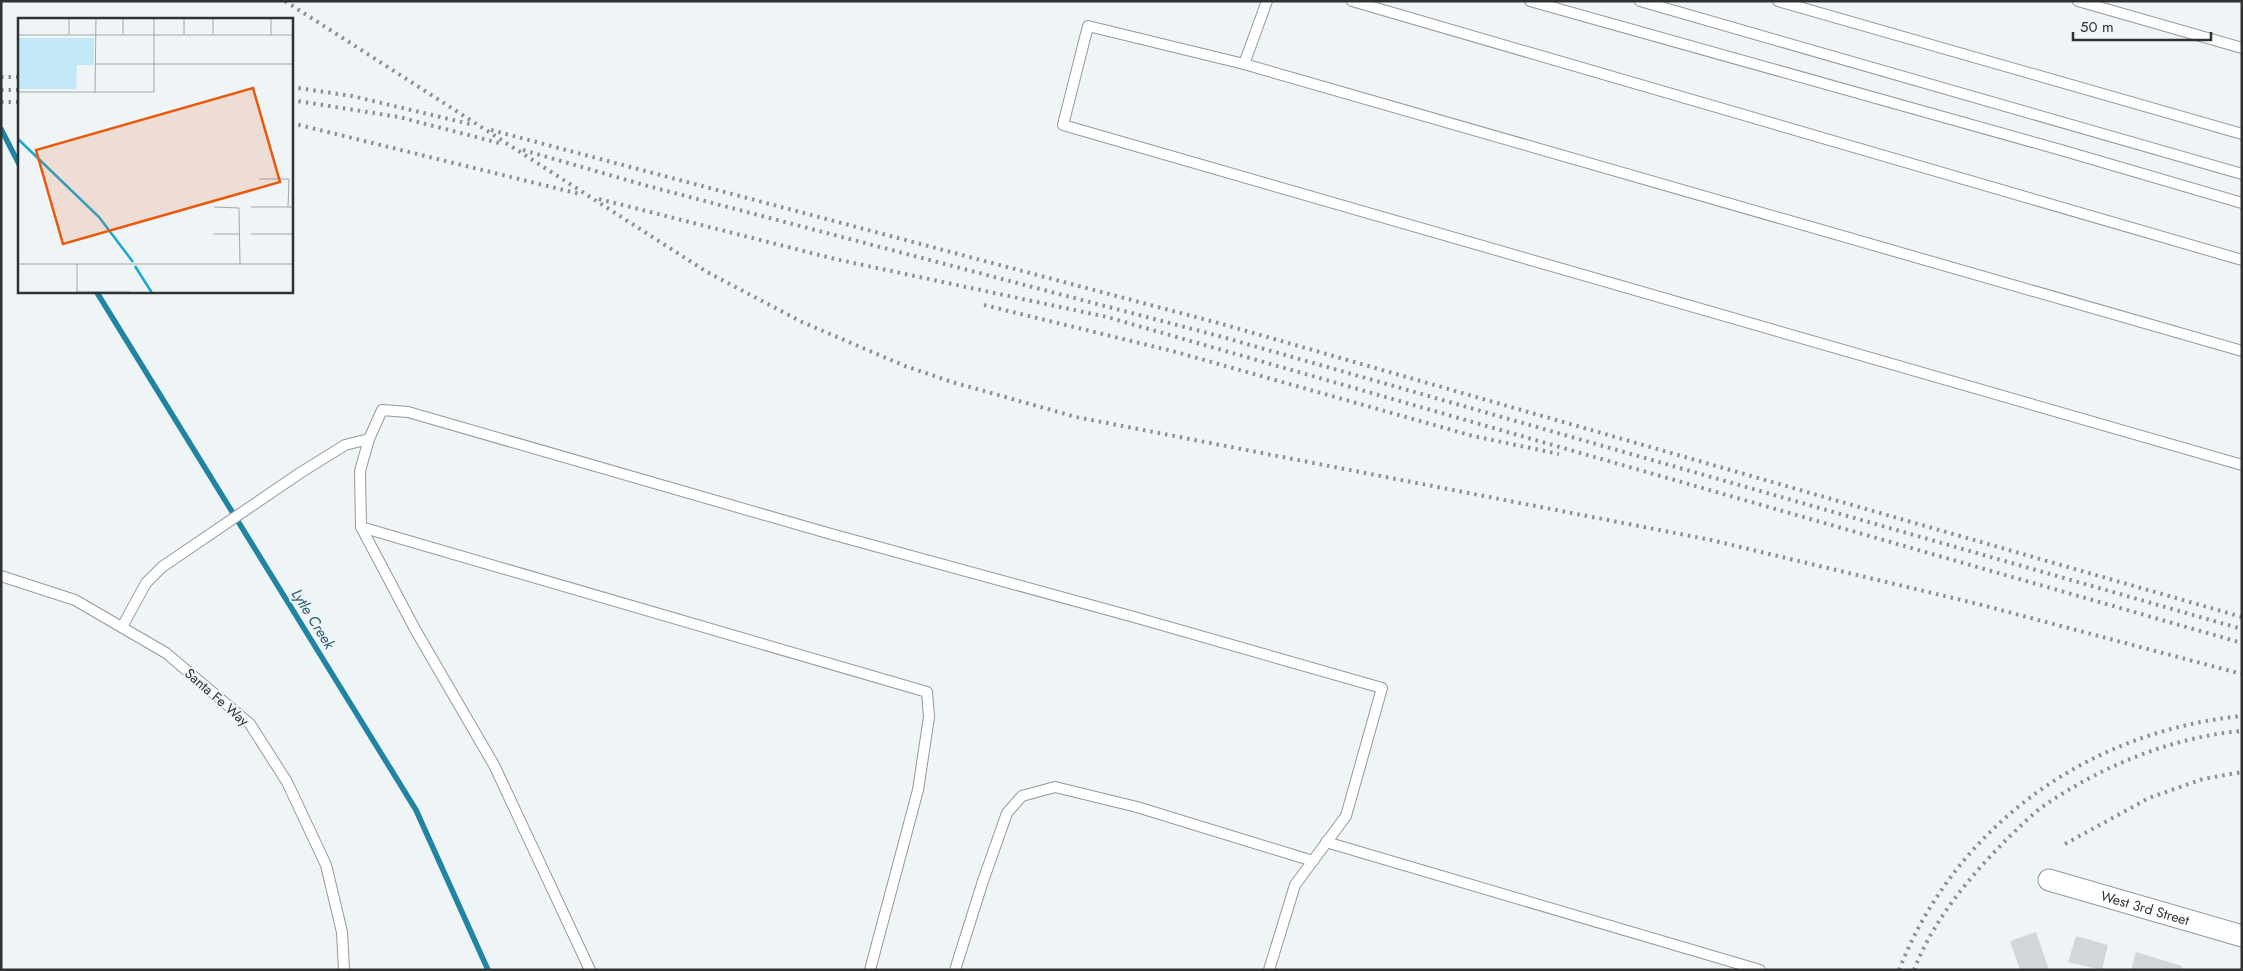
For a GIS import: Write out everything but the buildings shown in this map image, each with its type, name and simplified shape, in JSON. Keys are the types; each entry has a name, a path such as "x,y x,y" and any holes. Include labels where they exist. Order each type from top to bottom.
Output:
{"street":[{"name":"West 3rd Street","path":"2049,880 2242,936"}],"lane":[{"path":"1244,64 1267,1"},
{"path":"1352,1 2242,260"},
{"path":"1530,1 2242,202"},
{"path":"1640,1 2242,174"},
{"path":"1778,1 2242,134"},
{"path":"2078,1 2242,48"},
{"path":"2242,351 1244,64 1088,26 1063,125 2242,465"},
{"path":"590,970 494,765 416,631 361,527 360,471 382,410 408,412 831,534 1105,609 1382,688 1346,816 1295,885 1269,970"},
{"path":"122,627 146,583 162,567 300,472 345,445 370,439"},
{"path":"361,527 927,692 929,717 918,790 870,970"},
{"name":"Santa Fe Way","path":"1,576 75,600 166,653 250,724 287,782 326,865 342,932 344,970"},
{"path":"954,970 1007,813 1022,796 1055,787 1137,808 1313,861"},
{"path":"1326,842 1760,970"}],"waterway":[{"name":"Lytle Creek","path":"1,129 18,162"},
{"name":"Lytle Creek","path":"97,292 416,810 488,970"}],"railway":[{"path":"285,1 707,272 802,322 905,366 952,382 1076,417 1711,540 1978,604 2242,674"},
{"path":"1,77 18,77"},
{"path":"292,87 352,96 470,124"},
{"path":"1,90 18,90"},
{"path":"292,100 399,117 499,143"},
{"path":"1,102 18,102"},
{"path":"292,123 580,194"},
{"path":"491,130 1222,324 2242,617"},
{"path":"523,150 644,185 1219,336 2242,629"},
{"path":"599,199 835,259 1107,317 2242,643"},
{"path":"984,305 1176,352 1473,436 1559,454"},
{"path":"1899,970 1924,918 1955,871 1992,830 2035,794 2081,765 2132,742 2186,725 2242,716"},
{"path":"1914,970 1932,932 1968,881 1996,850 2041,808 2090,778 2139,756 2190,740 2242,731"},
{"path":"2065,844 2149,798 2203,779 2242,772"}]}
